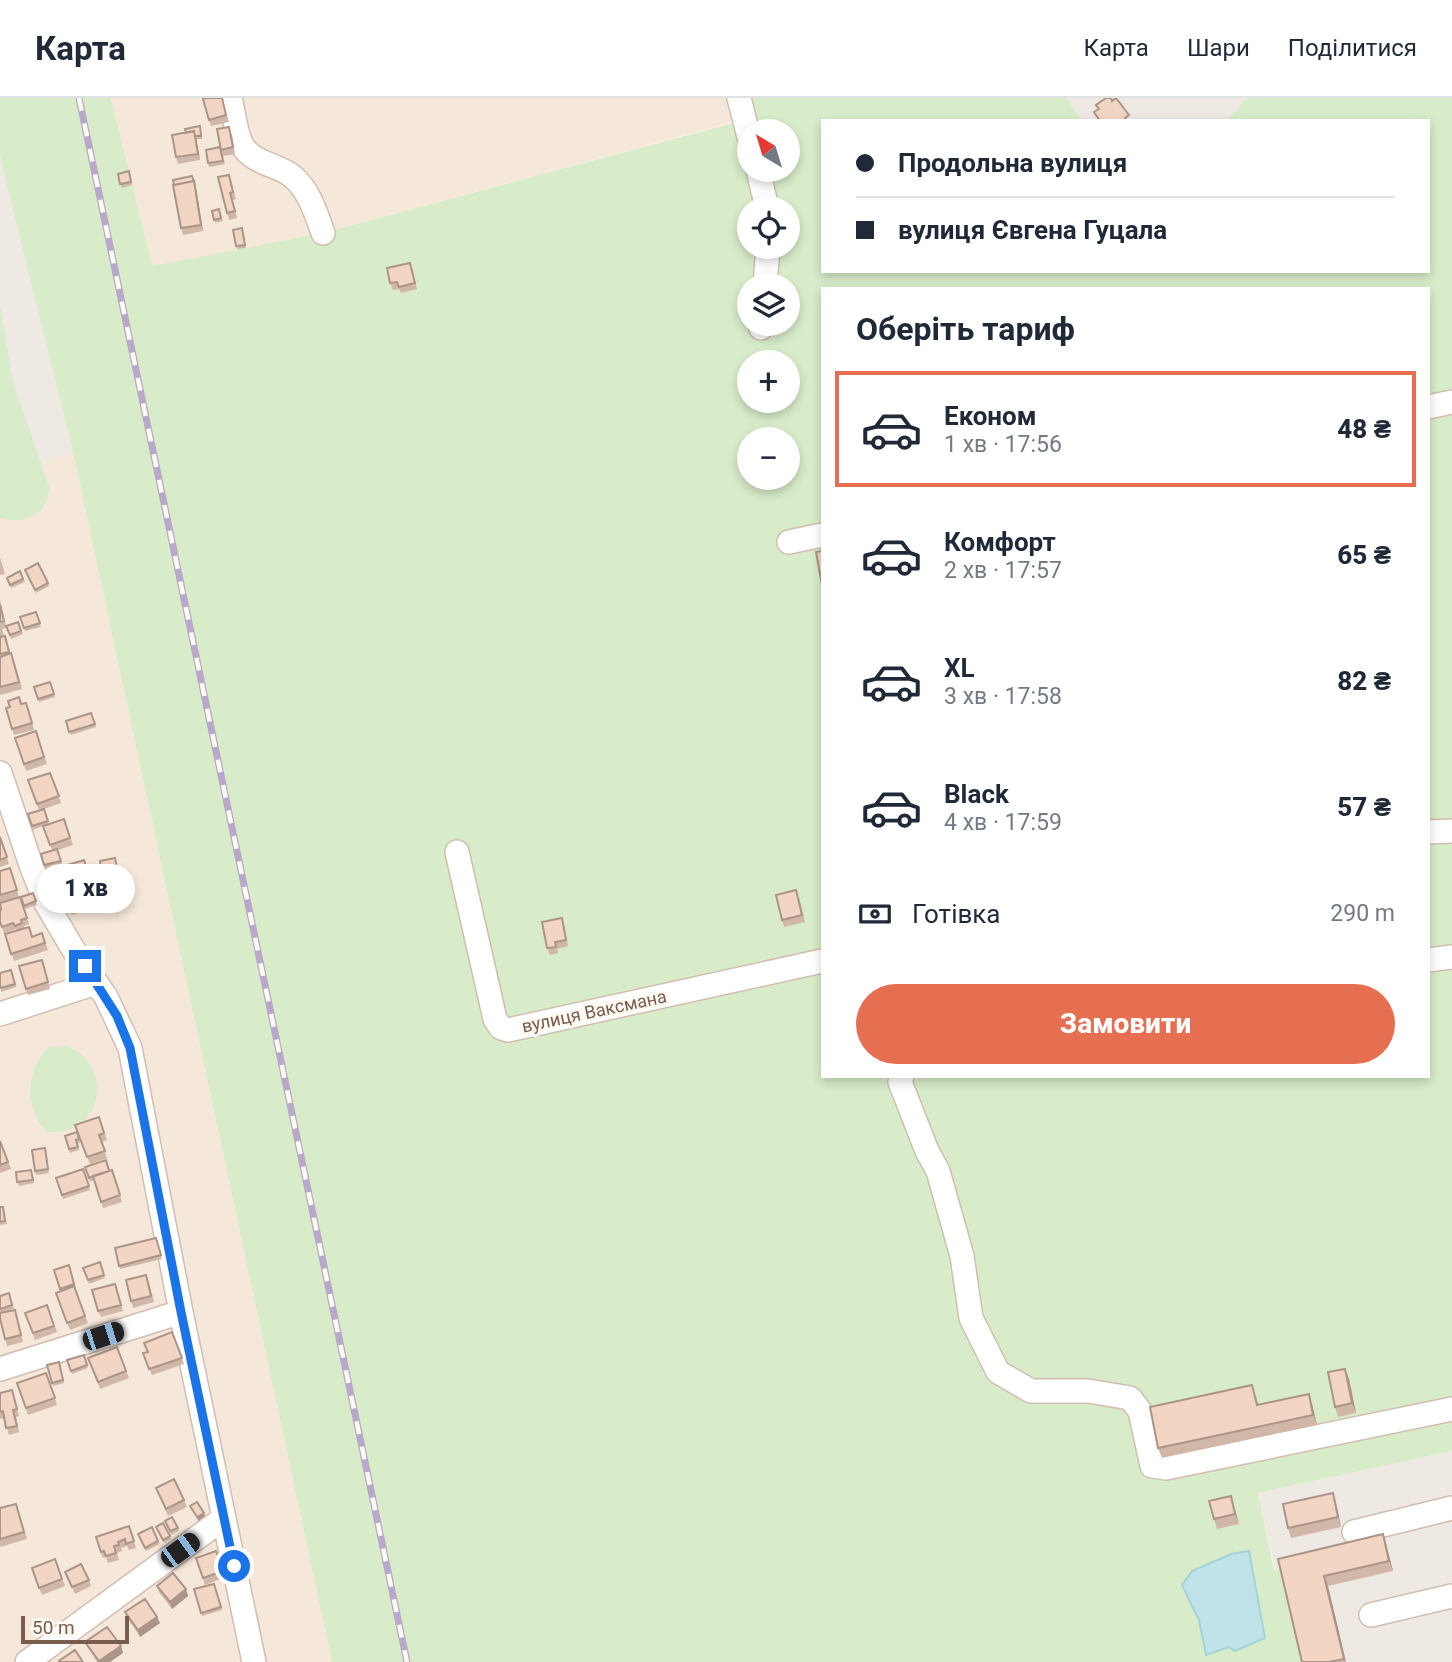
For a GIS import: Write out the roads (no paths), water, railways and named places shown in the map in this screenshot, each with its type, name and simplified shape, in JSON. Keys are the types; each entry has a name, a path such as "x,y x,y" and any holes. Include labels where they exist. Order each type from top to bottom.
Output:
{"street":[{"path":"230,98 241,144 257,160 285,171 294,178 309,197 323,233"},
{"path":"739,98 744,119"},
{"path":"1430,407 1452,402"},
{"path":"789,542 821,535"},
{"path":"0,773 46,903 117,1016 130,1048 181,1312 254,1662"},
{"path":"1430,832 1452,831"},
{"name":"вулиця Ваксмана","path":"457,852 495,1018 502,1028 508,1030 821,961"},
{"path":"1430,960 1452,957"},
{"path":"0,1014 96,983"},
{"path":"901,1078 900,1082 927,1152 938,1171 962,1256 971,1318 998,1372 1031,1391 1088,1391 1130,1398 1140,1411 1152,1466 1166,1468 1452,1409"},
{"path":"0,1369 181,1312"},
{"path":"1354,1532 1452,1508"},
{"path":"27,1662 224,1518"},
{"path":"1371,1615 1452,1596"}],"water":[{"path":"1249,1551 1265,1638 1235,1651 1229,1647 1206,1655 1199,1620 1182,1585 1192,1571 1231,1554"}],"railway":[{"path":"79,98 407,1662"}]}
